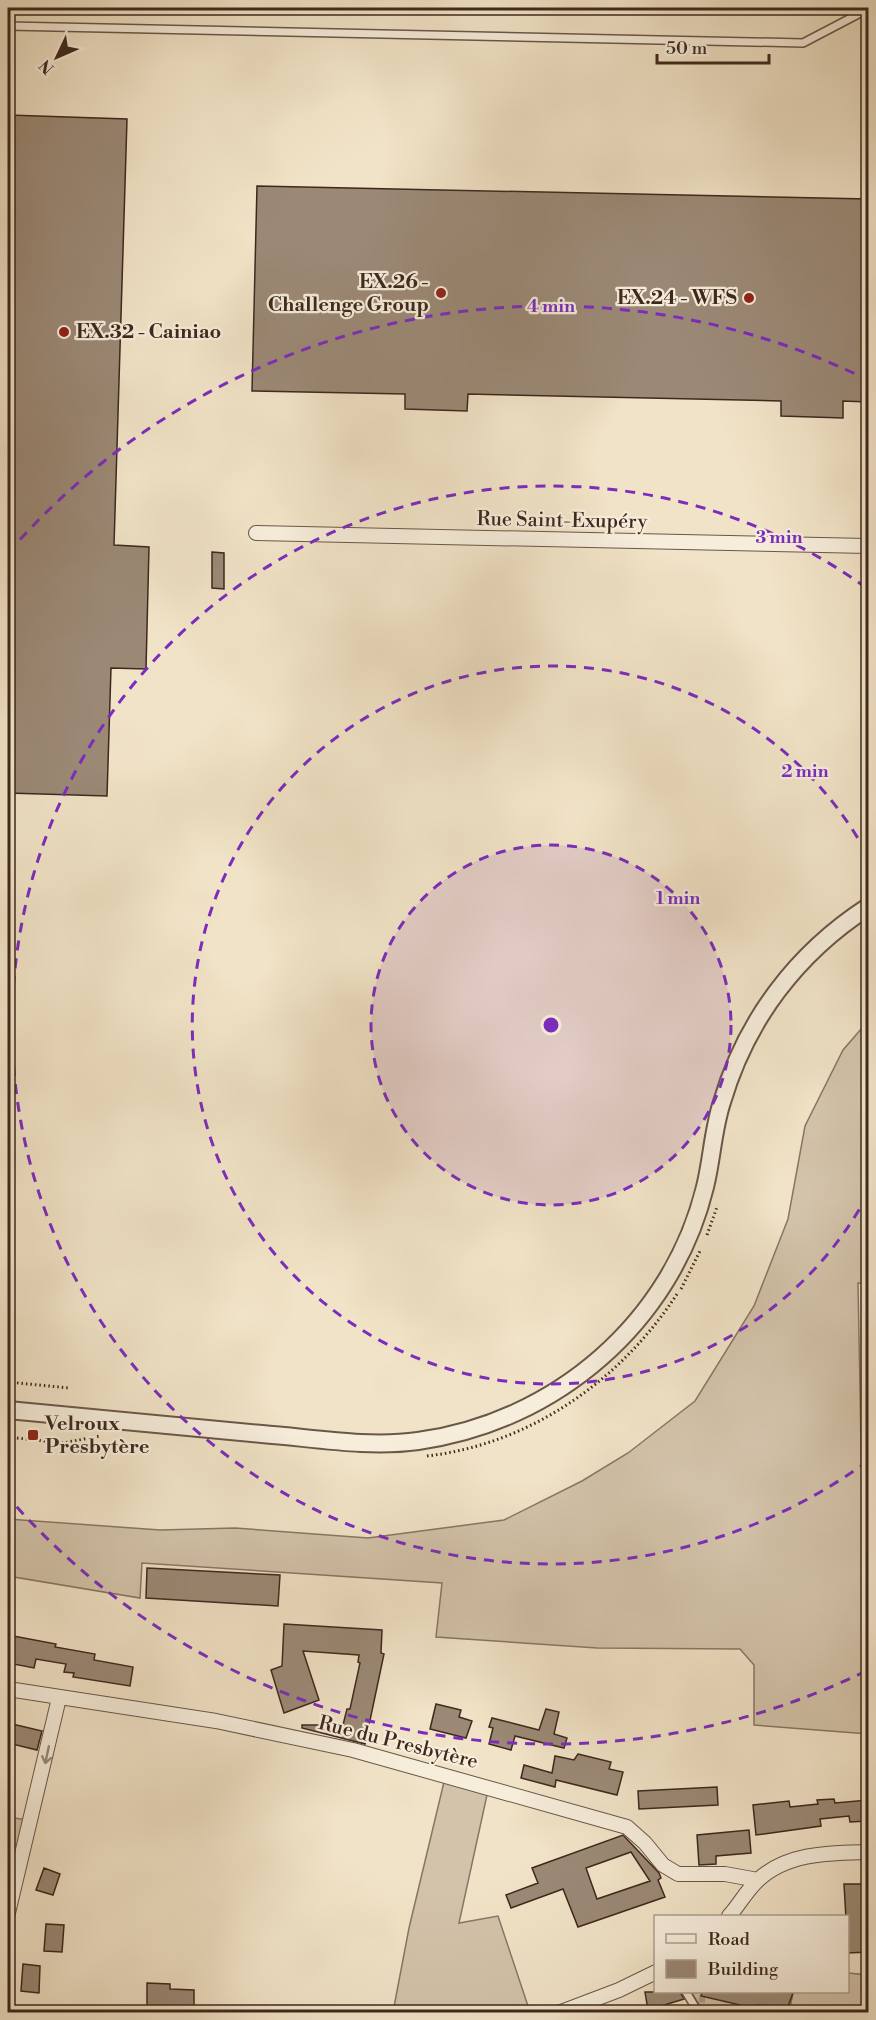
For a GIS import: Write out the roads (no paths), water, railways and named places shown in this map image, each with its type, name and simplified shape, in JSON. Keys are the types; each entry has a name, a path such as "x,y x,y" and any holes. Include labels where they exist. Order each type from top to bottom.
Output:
{"street":[{"name":"Rue Saint-Exupéry","path":"256,533 868,546"},
{"path":"8,1410 330,1440 396,1443 442,1437 473,1429 508,1417 548,1397 605,1355 637,1321 658,1293 675,1264 693,1224 705,1185 721,1104 734,1067 752,1028 775,992 803,959 868,906"},
{"name":"Rue du Presbytère","path":"8,1689 216,1721 404,1762 627,1827 645,1843 663,1865 678,1874 725,1874 758,1880"},
{"path":"8,1913 59,1698"},
{"path":"731,1915 758,1880 777,1866 820,1854 868,1852"},
{"path":"561,2013 620,1990 654,1973"}],"lane":[{"path":"8,26 803,43 868,9"},
{"path":"687,1993 698,2013"}],"place":[{"name":"EX.26 - Challenge Group","path":"441,293"},
{"name":"EX.24 - WFS","path":"749,298"},
{"name":"EX.32 - Cainiao","path":"64,332"},
{"name":"Velroux Presbytère","path":"33,1435"}]}
